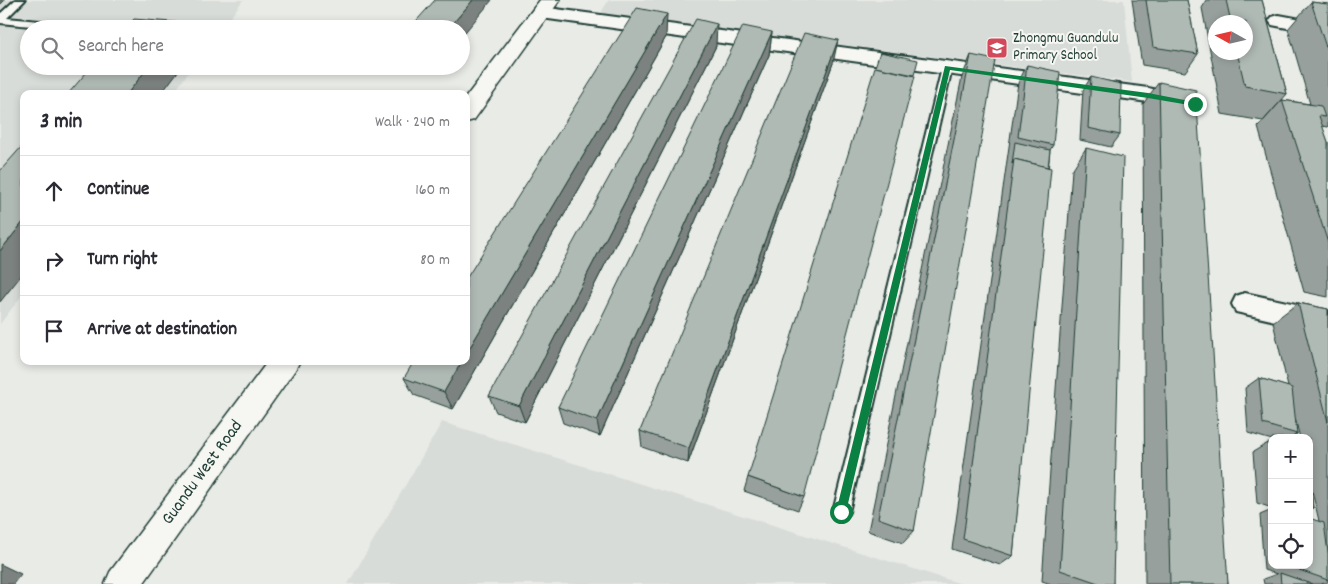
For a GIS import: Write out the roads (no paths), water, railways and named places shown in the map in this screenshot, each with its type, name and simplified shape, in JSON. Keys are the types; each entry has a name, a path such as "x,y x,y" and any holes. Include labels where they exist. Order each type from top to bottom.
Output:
{"street":[{"path":"470,109 546,6 947,68 1148,95 1195,104"},
{"path":"1279,21 1328,30"},
{"path":"1245,304 1328,322"},
{"name":"Guandu West Road","path":"122,584 282,365"}],"lane":[{"path":"0,19 20,0"},
{"path":"0,19 20,21"},
{"path":"841,512 947,68"}],"place":[{"name":"Zhongmu Guandulu Primary School","path":"997,48"}]}
